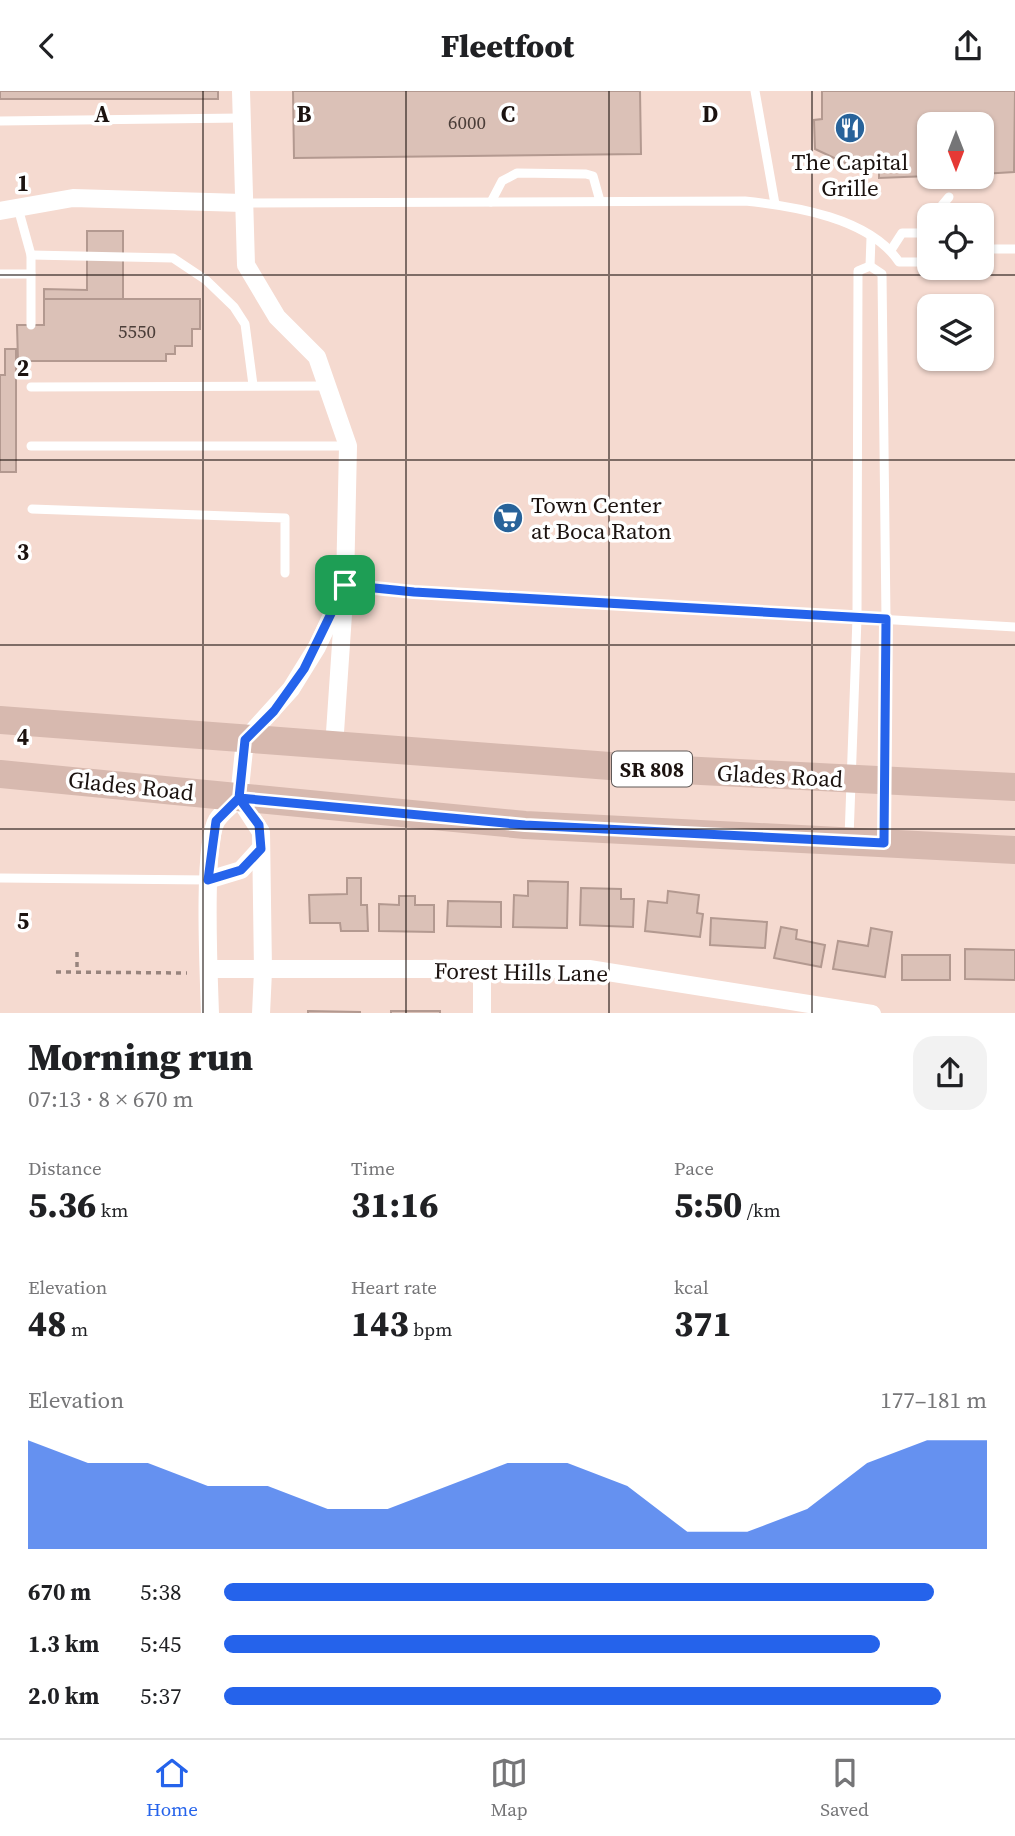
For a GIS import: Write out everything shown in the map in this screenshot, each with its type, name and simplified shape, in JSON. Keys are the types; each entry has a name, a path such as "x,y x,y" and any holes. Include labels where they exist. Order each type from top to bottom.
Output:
{"main road":[{"name":"Glades Road","path":"0,720 334,747 853,780 1015,787"},
{"name":"Glades Road","path":"0,774 525,825 1015,850"}],"street":[{"path":"241,91 246,265 276,317 317,357 348,446 345,585 334,747"},
{"path":"0,211 73,198 243,203"},
{"path":"210,1013 208,880 216,821 239,798 245,740 274,711 304,669 345,585"},
{"path":"239,798 259,825 263,971 261,1013"},
{"path":"208,880 241,870 261,849"},
{"name":"Forest Hills Lane","path":"209,969 589,969 872,1013"},
{"path":"482,970 482,1013"}],"lane":[{"path":"755,91 775,204"},
{"path":"0,121 241,118"},
{"path":"491,202 502,181 517,173 593,176 600,201"},
{"path":"944,203 949,197"},
{"path":"243,203 745,201 820,213 891,250 899,262 917,263"},
{"path":"18,208 31,255 31,325"},
{"path":"891,250 902,233 917,233"},
{"path":"870,266 871,238"},
{"path":"994,249 1015,249"},
{"path":"31,255 173,258 206,280 234,307 245,324 253,386"},
{"path":"849,841 856,618 858,271 870,266"},
{"path":"870,266 883,274 886,619 884,843"},
{"path":"0,274 31,274"},
{"path":"31,387 329,386"},
{"path":"31,446 348,446"},
{"path":"32,509 285,518 285,573"},
{"path":"345,585 393,591 1015,627"},
{"path":"0,878 208,880"}],"path":[{"path":"76,952 77,972"},
{"path":"56,972 187,973"}],"building":[{"path":"0,91 218,91 218,99 0,99"},
{"path":"293,91 640,91 641,154 294,158"},
{"path":"822,91 1015,91 1014,172 994,173 994,112 917,112 917,176 879,178 879,158 876,158 876,164 847,164 815,149 814,120 822,119"},
{"path":"87,231 123,231 123,299 44,299 44,289 87,290"},
{"path":"44,299 200,299 200,329 192,329 192,346 175,346 175,354 166,354 166,361 18,361 17,325 44,325"},
{"path":"5,349 16,349 16,472 0,472 0,375 5,375"},
{"path":"347,878 361,878 361,905 367,905 368,931 341,931 340,923 310,923 309,895 347,894"},
{"path":"528,881 568,882 567,928 513,927 514,895 528,896"},
{"path":"581,888 621,889 621,899 634,899 633,927 580,925"},
{"path":"668,891 699,895 697,913 703,914 700,937 645,931 648,901 667,903"},
{"path":"399,896 415,896 415,905 434,905 434,932 379,931 379,904 399,905"},
{"path":"448,901 501,902 501,927 447,926"},
{"path":"711,918 767,922 765,948 710,945"},
{"path":"781,927 797,930 796,939 825,945 821,967 774,958"},
{"path":"871,928 892,932 885,977 833,969 838,941 868,946"},
{"path":"965,949 1015,950 1015,980 965,979"},
{"path":"902,955 950,955 950,980 902,980"},
{"path":"308,1011 360,1012 360,1013"},
{"path":"391,1011 440,1011 440,1013"}],"place":[{"name":"The Capital Grille","path":"850,128"},
{"name":"Town Center at Boca Raton","path":"508,518"}],"route":[{"path":"345,585 304,669 274,711 245,740 239,798 216,821 208,880 241,870 261,849 259,825 239,798 525,825 884,843 886,619 414,592 345,585"}]}
